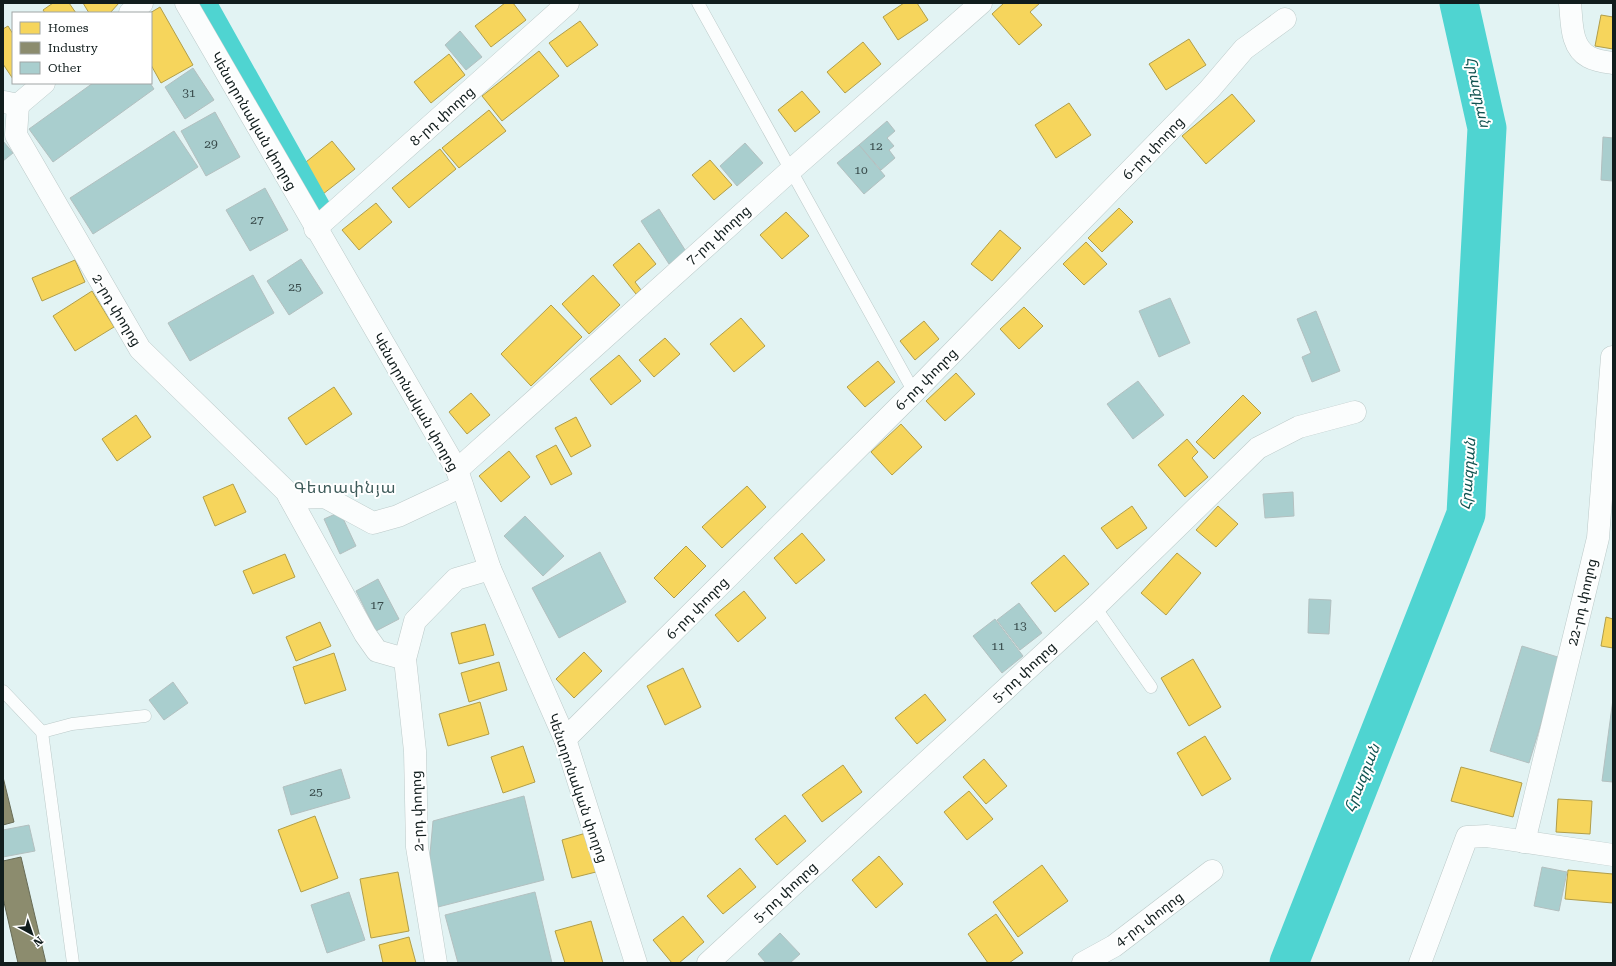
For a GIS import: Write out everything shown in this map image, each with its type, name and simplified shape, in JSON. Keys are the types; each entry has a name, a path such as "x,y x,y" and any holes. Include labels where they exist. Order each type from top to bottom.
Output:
{"street":[{"path":"131,12 142,3"},
{"name":"Կենտրոնական փողոց","path":"186,3 459,478 490,569 565,739 636,963"},
{"name":"8-րդ փողոց","path":"315,229 568,3"},
{"name":"7-րդ փողոց","path":"459,478 790,171 981,3"},
{"path":"1570,3 1573,36 1580,50 1590,58 1613,63"},
{"name":"6-րդ փողոց","path":"565,739 914,392 1209,90 1244,49 1285,19"},
{"path":"10,103 42,84"},
{"name":"2-րդ փողոց","path":"10,103 16,135 140,349 286,491 365,634 377,650 405,659"},
{"name":"22-րդ փողոց","path":"1524,842 1598,538 1612,357"},
{"name":"5-րդ փողոց","path":"708,963 1095,607 1258,448 1299,427 1356,412"},
{"path":"290,498 325,497 373,523 398,516 459,478"},
{"name":"2-րդ փողոց","path":"436,963 417,847 415,751 405,659 415,621 456,579 490,569"},
{"path":"1420,963 1467,837 1487,836 1613,855"},
{"name":"4-րդ փողոց","path":"1084,963 1114,946 1212,871"}],"lane":[{"path":"698,3 914,392"},
{"path":"1095,607 1151,687"},
{"path":"3,691 42,732 73,963"},
{"path":"42,732 72,724 145,716"}],"building: Homes":[{"path":"53,3 69,3 75,12 44,12 43,10"},
{"path":"83,3 119,3 111,12 88,12"},
{"path":"505,3 513,3 526,20 491,47 475,26"},
{"path":"904,3 917,3 928,20 898,40 883,17"},
{"path":"1004,3 1040,3 1030,12 1042,25 1019,45 992,14"},
{"path":"160,7 193,65 161,83 152,67 152,12"},
{"path":"1601,15 1613,17 1613,49 1595,46"},
{"path":"580,21 598,45 567,67 549,43"},
{"path":"8,26 12,32 12,78 3,64 3,29"},
{"path":"1189,39 1206,65 1166,90 1149,64"},
{"path":"863,42 881,64 845,93 827,72"},
{"path":"539,51 559,76 502,121 482,96"},
{"path":"449,54 465,75 431,103 414,82"},
{"path":"802,91 820,112 795,132 778,110"},
{"path":"1232,94 1255,121 1206,164 1182,136"},
{"path":"1069,103 1091,135 1056,158 1035,125"},
{"path":"489,110 506,131 459,168 442,148"},
{"path":"332,141 355,169 323,194 301,166"},
{"path":"440,149 456,169 409,208 392,188"},
{"path":"710,160 732,185 714,200 692,175"},
{"path":"376,203 392,222 359,250 342,230"},
{"path":"1119,208 1133,222 1102,252 1088,238"},
{"path":"786,212 809,236 782,259 760,235"},
{"path":"1000,230 1021,248 992,281 971,264"},
{"path":"1086,242 1107,264 1084,285 1063,264"},
{"path":"639,243 656,264 635,282 641,290 636,294 613,265"},
{"path":"75,260 85,282 42,301 32,278"},
{"path":"593,275 620,305 589,334 562,304"},
{"path":"92,291 114,327 75,351 53,316"},
{"path":"551,305 582,337 531,386 501,354"},
{"path":"1024,307 1043,326 1019,349 1000,329"},
{"path":"741,318 765,346 734,372 710,344"},
{"path":"924,321 939,339 915,360 900,341"},
{"path":"665,338 680,354 654,377 639,360"},
{"path":"619,355 641,381 611,405 590,379"},
{"path":"878,361 895,382 865,407 847,387"},
{"path":"956,373 975,394 945,421 926,401"},
{"path":"334,387 352,414 306,445 288,418"},
{"path":"471,393 490,415 467,434 449,412"},
{"path":"1243,395 1261,413 1214,459 1196,442"},
{"path":"136,415 151,437 117,461 102,439"},
{"path":"576,417 591,446 571,457 555,428"},
{"path":"901,424 922,447 892,475 871,452"},
{"path":"1187,439 1198,452 1192,458 1208,477 1185,497 1158,465"},
{"path":"556,445 572,474 551,485 536,456"},
{"path":"509,451 530,477 501,502 479,476"},
{"path":"233,484 246,512 215,526 203,497"},
{"path":"747,486 766,507 722,548 702,527"},
{"path":"1132,506 1147,528 1117,549 1101,528"},
{"path":"1218,506 1238,524 1216,547 1196,530"},
{"path":"802,533 825,560 796,584 774,558"},
{"path":"686,546 706,566 674,598 654,578"},
{"path":"1177,553 1201,573 1166,615 1141,593"},
{"path":"285,554 295,577 253,594 243,571"},
{"path":"1064,555 1089,584 1055,612 1031,583"},
{"path":"744,591 766,618 738,642 715,615"},
{"path":"1606,617 1613,619 1613,648 1601,646"},
{"path":"320,622 331,646 296,661 286,637"},
{"path":"485,624 494,655 459,664 451,633"},
{"path":"584,652 602,671 574,698 556,679"},
{"path":"334,653 346,690 305,704 293,667"},
{"path":"1193,659 1221,707 1189,726 1161,678"},
{"path":"499,662 507,690 469,702 461,673"},
{"path":"683,668 701,707 665,725 647,686"},
{"path":"925,694 946,720 917,744 895,718"},
{"path":"480,702 489,734 448,746 439,714"},
{"path":"1205,736 1231,779 1202,796 1177,753"},
{"path":"523,746 535,782 503,793 491,757"},
{"path":"984,759 1007,786 986,804 963,777"},
{"path":"843,765 862,792 822,822 802,795"},
{"path":"1461,767 1522,783 1513,817 1451,801"},
{"path":"969,791 993,819 967,840 944,812"},
{"path":"1558,799 1592,801 1590,834 1556,832"},
{"path":"785,815 806,841 777,865 755,839"},
{"path":"315,816 338,878 301,892 278,830"},
{"path":"586,833 596,872 572,878 562,840"},
{"path":"879,856 903,884 876,908 852,880"},
{"path":"1042,865 1068,901 1018,937 993,902"},
{"path":"740,868 756,887 723,914 707,896"},
{"path":"1568,870 1613,874 1613,903 1565,899"},
{"path":"398,872 409,931 371,938 360,879"},
{"path":"996,914 1023,953 1009,963 988,963 968,934"},
{"path":"683,916 704,942 679,963 672,963 653,940"},
{"path":"591,921 603,963 565,963 555,931"},
{"path":"409,937 416,963 383,963 379,945"}],"building: Industry":[{"path":"3,777 14,822 3,825"},
{"path":"21,857 46,963 18,963 3,898 3,861"}],"building: Other":[{"path":"460,31 482,57 466,70 445,45"},
{"path":"193,68 214,100 185,119 165,87"},
{"path":"92,84 151,84 154,89 53,162 29,129"},
{"path":"215,112 240,157 206,176 181,131"},
{"path":"887,121 895,131 887,138 894,146 889,150 895,158 881,170 859,145"},
{"path":"174,131 198,167 93,234 70,198"},
{"path":"1603,137 1613,138 1613,181 1601,180"},
{"path":"3,141 13,153 3,161"},
{"path":"745,143 763,163 737,186 720,166"},
{"path":"859,145 885,176 864,194 837,163"},
{"path":"265,188 288,230 250,251 226,210"},
{"path":"659,209 687,253 669,264 641,221"},
{"path":"301,259 323,293 289,315 267,281"},
{"path":"253,275 274,313 190,361 168,323"},
{"path":"1170,298 1190,343 1159,357 1139,311"},
{"path":"1316,311 1340,371 1312,382 1302,357 1311,353 1297,319"},
{"path":"1138,381 1164,415 1133,439 1107,404"},
{"path":"1293,492 1294,516 1265,518 1263,494"},
{"path":"340,512 356,546 340,554 324,519"},
{"path":"525,516 564,556 543,576 504,536"},
{"path":"600,552 626,602 559,638 532,588"},
{"path":"378,579 399,619 376,631 356,591"},
{"path":"1309,599 1331,600 1329,634 1308,633"},
{"path":"1019,603 1042,633 1020,650 997,620"},
{"path":"995,619 1023,656 1002,673 973,636"},
{"path":"1522,646 1561,658 1529,763 1490,751"},
{"path":"173,682 188,703 164,720 149,700"},
{"path":"1613,699 1613,782 1602,781"},
{"path":"341,769 350,798 291,815 283,787"},
{"path":"524,796 544,880 438,907 428,876 433,821"},
{"path":"29,825 35,851 3,857 3,830"},
{"path":"1542,867 1567,872 1559,911 1534,906"},
{"path":"349,892 365,940 327,953 311,905"},
{"path":"535,892 552,963 458,963 445,915"},
{"path":"780,933 800,954 790,963 766,963 758,954"}],"waterway":[{"path":"205,3 319,207"},
{"name":"Հրազդան","path":"1289,963 1466,514 1487,128 1459,3"}],"district":[{"name":"Գետափնյա","path":"345,487"}]}
